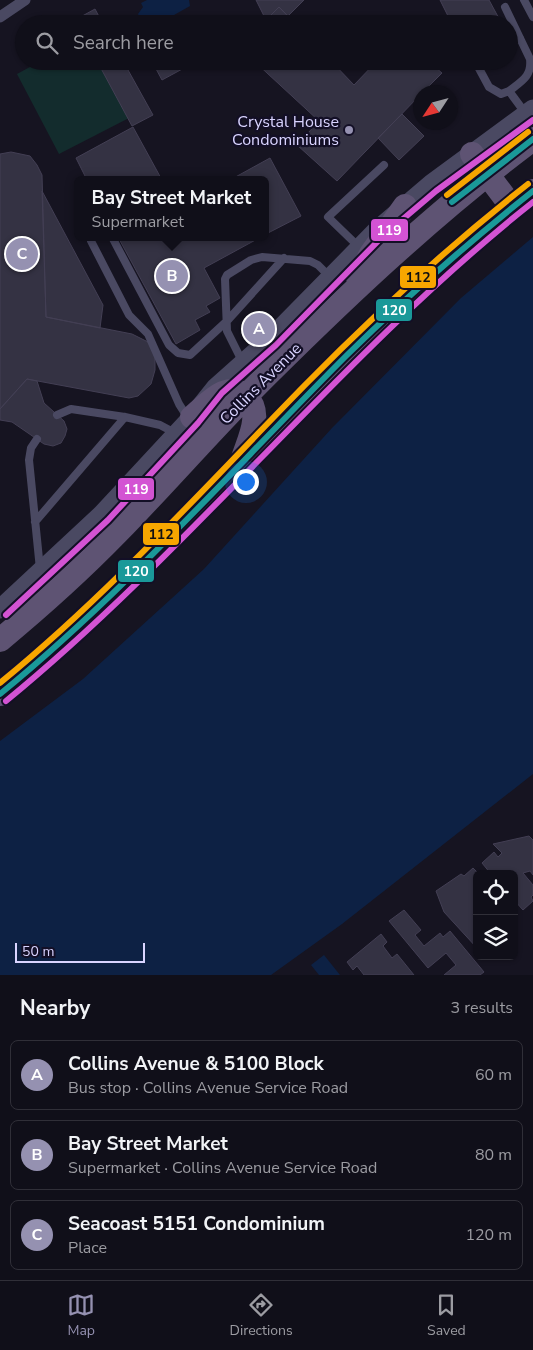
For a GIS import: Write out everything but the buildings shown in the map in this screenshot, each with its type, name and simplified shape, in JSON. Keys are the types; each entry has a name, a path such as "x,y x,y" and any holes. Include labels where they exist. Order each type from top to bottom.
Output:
{"main road":[{"name":"Collins Avenue","path":"0,640 73,577 246,396 351,293 487,174 533,139"},
{"path":"472,154 512,207"},
{"path":"0,694 46,657 115,594 242,462 406,300 512,207 533,191"},
{"path":"351,293 371,254 405,206"},
{"path":"186,424 226,392 240,392 246,396 252,403 254,419 242,462"}],"street":[{"path":"0,18 25,0"},
{"path":"0,609 41,573 102,514 186,424 216,387 332,278 405,206 529,112"}],"lane":[{"path":"524,0 533,17"},
{"path":"505,7 509,15"},
{"path":"479,70 488,88 502,94 509,91 528,75 531,68 530,59 518,34"},
{"path":"509,91 529,112"},
{"path":"361,248 328,217 384,165"},
{"path":"57,414 71,409 125,417 160,425 186,424 148,334 129,315 91,241"},
{"path":"114,241 169,345 178,353 190,355 227,321 284,258"},
{"path":"243,363 227,331 225,279 227,275 251,260 262,257 310,261 318,265 332,278"},
{"path":"35,522 125,417"},
{"path":"37,439 31,448 29,460 41,573"}],"green space":[{"path":"24,70 104,70 129,118 59,154 17,74"}],"water":[{"path":"147,0 189,0 190,6 174,15 139,15 143,7 141,3"},
{"path":"533,237 533,774 342,924 271,975 0,975 0,741 83,679 204,569 332,428 461,298"},
{"path":"324,955 340,975 319,975 311,965"}],"transit line":[{"name":"119","path":"6,615 108,520 198,423 222,393 276,345 383,236 436,191 533,120"},
{"name":"112","path":"447,195 528,132"},
{"name":"120","path":"452,202 533,139"},
{"name":"112","path":"0,683 81,612 119,575 306,384 386,306 470,231 528,184"},
{"name":"120","path":"0,694 91,614 177,530 368,334 437,271 533,191"},
{"name":"119","path":"6,701 75,642 141,579 397,322 463,260 533,202"}],"place":[{"name":"Crystal House Condominiums","path":"349,130"},
{"name":"Seacoast 5151 Condominium","path":"22,254"},
{"name":"Bay Street Market","path":"172,276"},
{"name":"Collins Avenue & 5100 Block","path":"259,329"}]}
